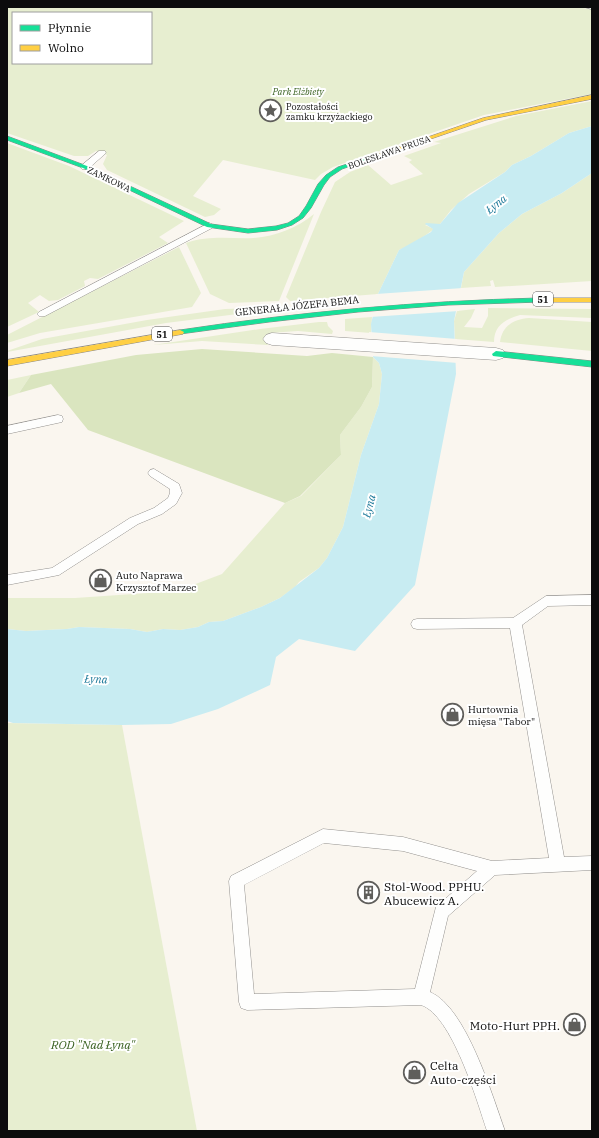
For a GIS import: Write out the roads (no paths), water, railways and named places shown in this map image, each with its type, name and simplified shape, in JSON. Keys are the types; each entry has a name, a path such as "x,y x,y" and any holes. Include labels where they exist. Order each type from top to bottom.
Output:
{"street":[{"name":"BOLESŁAWA PRUSA","path":"209,226 226,230 248,232 281,226 291,222 305,212 322,180 330,173 340,168 485,119 592,97"},
{"name":"ZAMKOWA","path":"7,138 85,167 209,226"},
{"name":"GENERAŁA JÓZEFA BEMA","path":"7,363 144,337 215,326 318,314 494,300 592,300"},
{"path":"272,339 496,354 592,364"}],"lane":[{"path":"587,7 592,7"},
{"path":"85,167 102,153"},
{"path":"42,314 209,226"},
{"path":"7,430 58,419"},
{"path":"7,580 55,572 134,521 158,511 172,501 176,494 175,487 154,473"},
{"path":"417,624 515,623 546,601 592,600"},
{"path":"515,623 558,865"},
{"path":"496,1131 475,1072 452,1023 439,1007 430,1000 421,997 247,1002 236,881 324,836 404,844 492,868 592,863"},
{"path":"421,997 441,912 492,868"}],"water":[{"name":"Łyna","path":"592,126 592,173 562,193 522,214 499,233 464,272 454,321 456,374 415,585 355,651 299,639 276,657 270,685 218,709 171,724 122,725 13,723 7,721 7,629 26,631 79,627 130,629 147,632 163,629 180,630 198,627 209,622 223,621 261,607 280,598 319,568 327,558 343,527 361,455 379,404 382,374 379,363 373,357 371,324 378,294 399,250 431,232 433,229 425,224 426,223 440,224 458,203 505,172 512,165 531,156 569,133"}],"place":[{"name":"Pozostałości zamku krzyżackiego","path":"270,111"},
{"name":"Auto Naprawa Krzysztof Marzec","path":"101,581"},
{"name":"Hurtownia mięsa \"Tabor\"","path":"453,715"},
{"name":"Stol-Wood. PPHU. Abucewicz A.","path":"369,893"},
{"name":"Moto-Hurt PPH.","path":"575,1025"},
{"name":"Celta Auto-części","path":"415,1072"}],"park label":[{"name":"Park Elżbiety","path":"298,91"},
{"name":"ROD \"Nad Łyną\"","path":"93,1044"}]}
